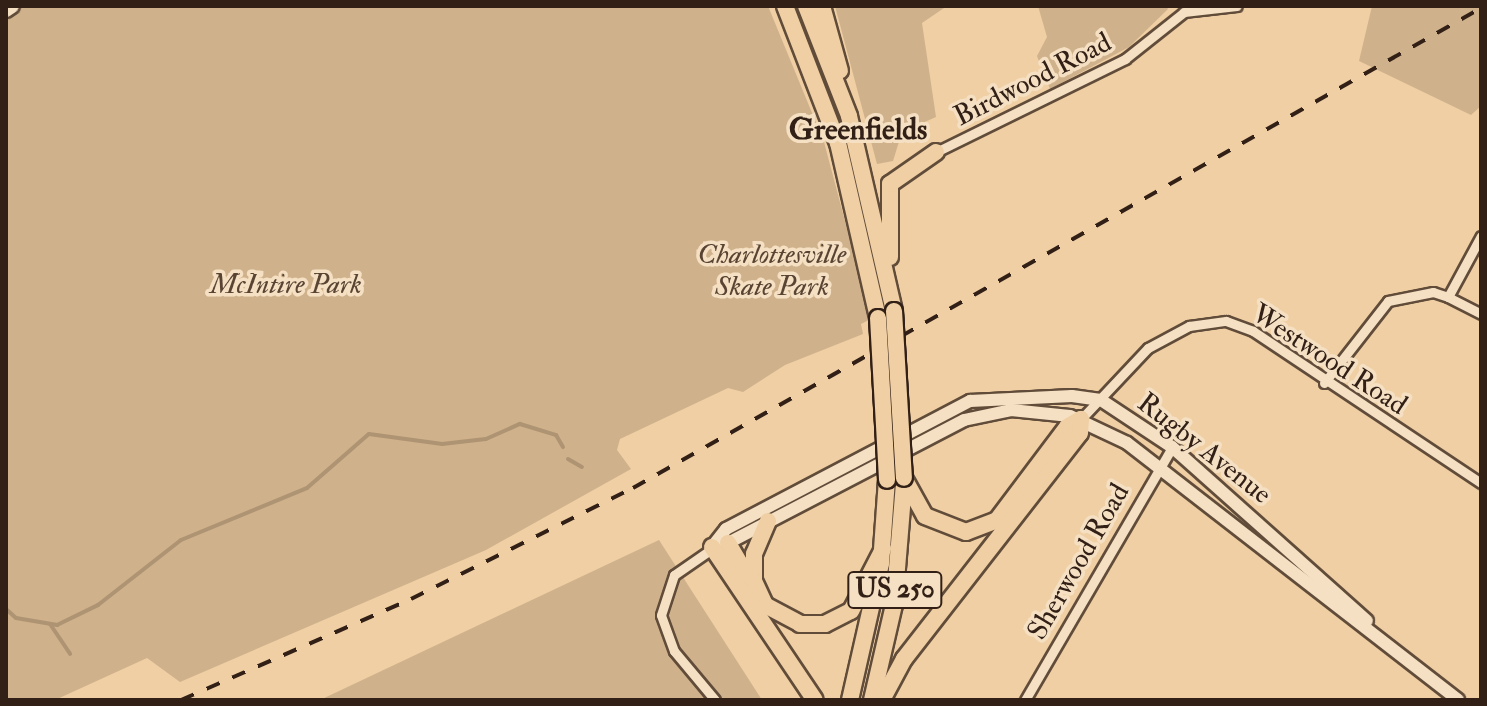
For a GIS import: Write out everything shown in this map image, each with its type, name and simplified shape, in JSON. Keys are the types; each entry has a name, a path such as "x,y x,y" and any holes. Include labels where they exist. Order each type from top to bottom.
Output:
{"highway":[{"name":"US 250","path":"785,6 838,143 878,318 895,479 894,605 872,700"},
{"name":"US 250","path":"806,6 843,97 889,282 902,401 895,479 883,549 850,700"},
{"path":"822,6 836,38 843,97"},
{"path":"889,282 890,184 936,152"},
{"path":"895,479 925,516 966,532 997,520 1067,427 1081,419"},
{"path":"882,700 904,659 1080,433 1081,419"},
{"path":"758,594 754,554 768,521"},
{"path":"720,545 774,613 800,624 839,619 860,601 883,549"},
{"path":"720,545 815,700"}],"main road":[{"path":"6,10 12,6"}],"street":[{"path":"1182,9 1237,6"},
{"name":"Birdwood Road","path":"936,152 1125,59 1182,9"},
{"path":"1448,297 1481,236"},
{"path":"1324,383 1388,301 1433,292 1481,314"},
{"name":"Westwood Road","path":"1081,419 1148,348 1214,321 1253,331 1324,383 1481,483"},
{"name":"Rugby Avenue","path":"720,545 726,529 970,401 1017,394 1101,400 1172,447 1379,636 1458,700"},
{"name":"Rugby Avenue","path":"720,545 964,420 1033,410 1081,419 1160,468 1260,553 1379,636"},
{"name":"Sherwood Road","path":"1025,700 1172,447"},
{"path":"715,700 674,651 661,615 674,575 720,545"}],"green space":[{"name":"McIntire Park","path":"6,6 768,6 824,142 871,319 861,324 863,334 785,365 743,392 728,388 620,439 617,450 631,469 486,550 180,682 147,658 55,700 6,700"},
{"path":"835,6 947,6 922,23 936,117 902,132 893,161 877,164"},
{"path":"1038,6 1166,6 1168,9 1129,47 1050,89 1037,56 1047,37"},
{"path":"1372,6 1481,6 1481,106 1471,115 1359,61"},
{"path":"659,540 762,700 320,700"}],"waterway":[{"path":"6,609 16,618 57,625 98,605 181,540 307,488 369,434 442,444 486,439 520,424 556,435 563,447"},
{"path":"568,459 582,467"},
{"path":"50,624 70,654"}],"railway":[{"path":"181,700 411,599 633,488 1481,8"}],"district":[{"name":"Greenfields","path":"858,130"}],"park label":[{"name":"Charlottesville Skate Park","path":"772,271"}]}
